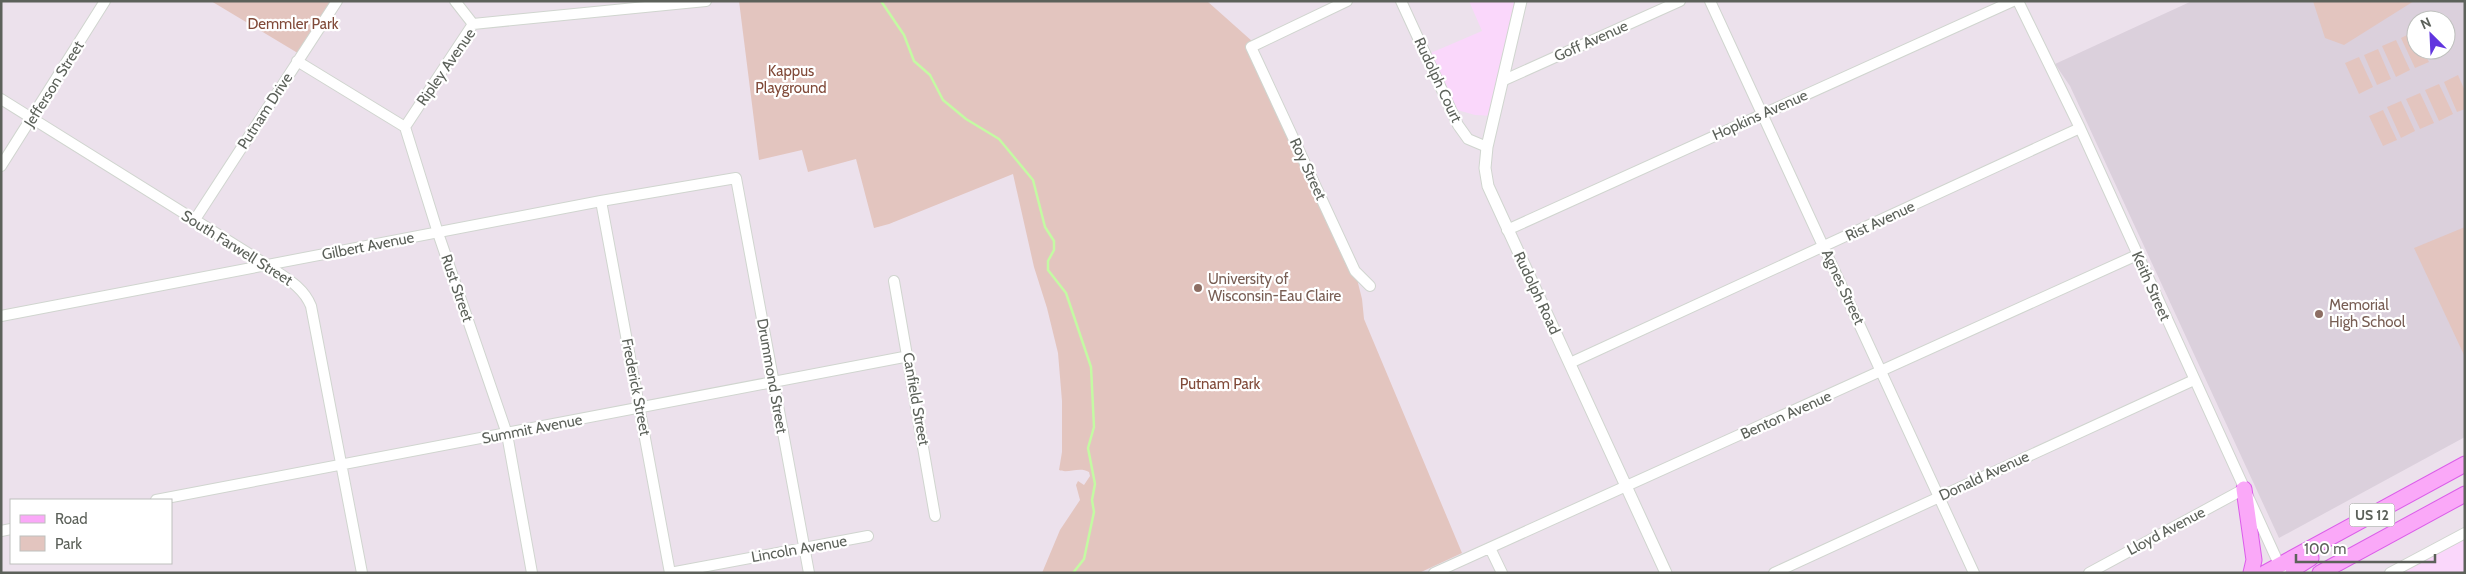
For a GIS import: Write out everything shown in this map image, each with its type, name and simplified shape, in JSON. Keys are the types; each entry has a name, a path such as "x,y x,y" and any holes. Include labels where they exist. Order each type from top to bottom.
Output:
{"main road":[{"name":"US 12","path":"2265,573 2280,570 2413,492 2465,464"},
{"path":"2244,489 2254,560 2251,573"},
{"path":"2293,573 2295,568 2387,514 2413,492"},
{"name":"US 12","path":"2320,573 2465,494"}],"street":[{"name":"Jefferson Street","path":"1,166 105,1"},
{"name":"Putnam Drive","path":"194,221 337,1"},
{"path":"455,1 473,24"},
{"name":"Ripley Avenue","path":"405,127 473,24 706,1"},
{"path":"1334,4 1347,1"},
{"name":"Rudolph Court","path":"1401,1 1458,125 1468,139 1475,144 1487,147"},
{"name":"Rudolph Road","path":"1522,1 1487,147 1485,168 1488,186 1666,573"},
{"name":"Goff Avenue","path":"1502,80 1680,1"},
{"name":"Agnes Street","path":"1710,1 1883,372 1974,573"},
{"name":"Hopkins Avenue","path":"1507,230 2013,1"},
{"name":"Keith Street","path":"2018,1 2080,128 2280,570"},
{"name":"Roy Street","path":"1334,4 1251,48 1355,271 1370,286"},
{"path":"297,61 405,127"},
{"name":"South Farwell Street","path":"1,99 266,265 298,286 307,295 311,306 362,573"},
{"name":"Rust Street","path":"405,127 438,233 507,434 532,573"},
{"name":"Rist Avenue","path":"1570,363 2080,128"},
{"name":"Gilbert Avenue","path":"1,316 601,201 736,178"},
{"name":"Drummond Street","path":"736,178 772,382 809,573"},
{"name":"Frederick Street","path":"601,201 670,573"},
{"name":"Benton Avenue","path":"1434,573 2137,256"},
{"name":"Canfield Street","path":"894,282 909,356 935,516"},
{"name":"Summit Avenue","path":"161,499 909,356"},
{"name":"Donald Avenue","path":"1774,573 2194,380"},
{"name":"Lloyd Avenue","path":"2089,573 2244,489"},
{"path":"2390,573 2465,533"},
{"name":"Lincoln Avenue","path":"670,573 868,536"},
{"path":"1490,548 1502,573"}],"shaded area":[{"path":"1469,1 1523,1 1494,116 1475,115 1450,108 1426,55 1482,31"},
{"name":"Memorial High School","path":"2192,1 2465,1 2465,437 2279,538 2070,86 2055,64"},
{"path":"2465,533 2465,573 2390,573"}],"green space":[{"name":"Demmler Park","path":"211,1 337,1 301,55"},
{"name":"Putnam Park","path":"739,1 1207,1 1253,42 1355,271 1362,299 1364,319 1462,553 1419,573 1042,573 1060,530 1080,500 1076,485 1078,481 1084,485 1090,476 1089,472 1085,470 1059,470 1062,452 1062,401 1058,353 1047,308 1034,267 1013,174 889,224 874,228 856,159 808,172 802,150 759,160"},
{"path":"2313,1 2414,1 2344,45 2325,38"},
{"path":"2406,36 2406,49 2401,38"},
{"path":"2396,40 2410,70 2396,77 2382,46"},
{"path":"2378,49 2391,79 2377,85 2364,55"},
{"path":"2359,57 2373,87 2359,94 2345,63"},
{"path":"2411,60 2428,60 2429,62 2415,68"},
{"path":"2458,75 2465,91 2465,109 2457,112 2444,82"},
{"path":"2439,84 2453,114 2439,121 2425,90"},
{"path":"2420,93 2434,123 2420,129 2406,99"},
{"path":"2401,101 2415,131 2401,138 2387,107"},
{"path":"2383,110 2397,140 2383,146 2369,116"},
{"path":"2465,227 2465,357 2414,248"}],"waterway":[{"path":"881,1 904,35 914,61 930,75 943,100 966,119 999,139 1033,180 1045,227 1054,241 1054,250 1048,261 1048,270 1066,293 1091,367 1094,427 1088,448 1095,484 1092,500 1094,512 1084,559 1073,573"}],"place":[{"name":"University of Wisconsin-Eau Claire","path":"1198,288"},
{"name":"Memorial High School","path":"2319,314"}],"park label":[{"name":"Kappus Playground","path":"791,80"}]}
